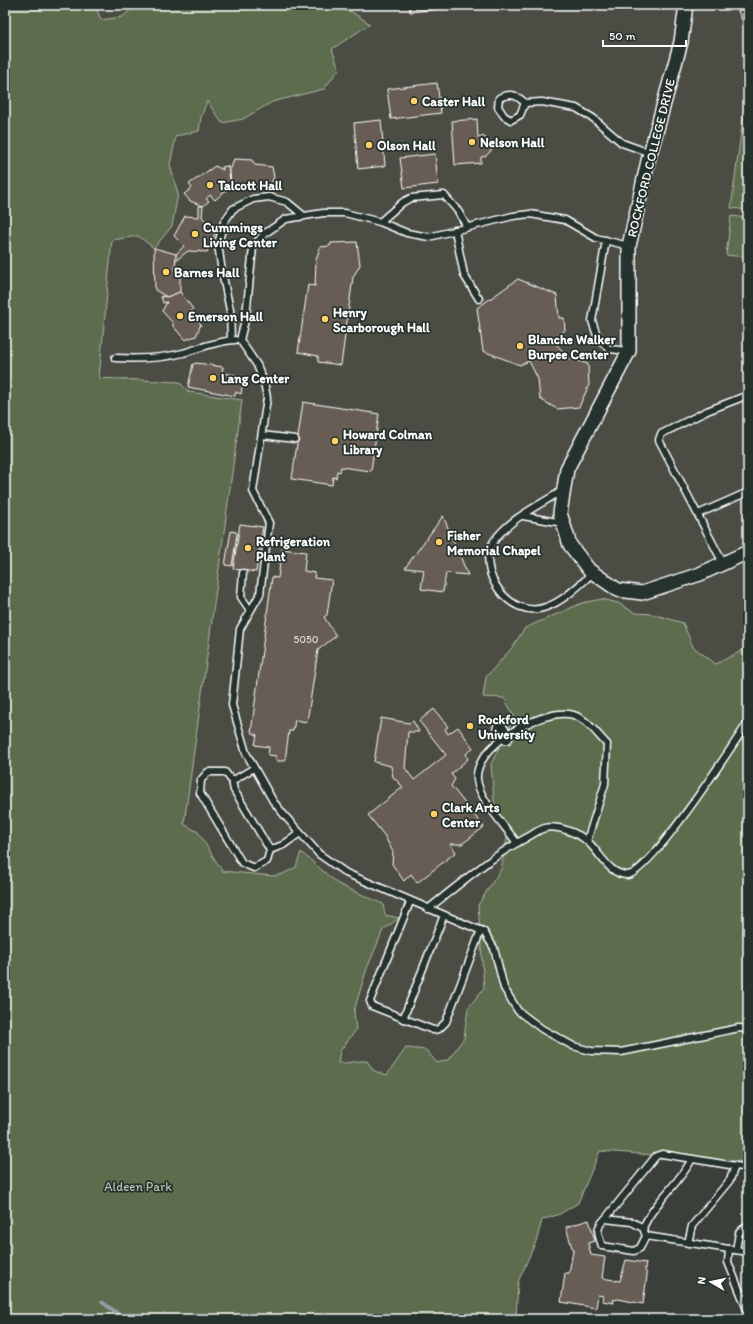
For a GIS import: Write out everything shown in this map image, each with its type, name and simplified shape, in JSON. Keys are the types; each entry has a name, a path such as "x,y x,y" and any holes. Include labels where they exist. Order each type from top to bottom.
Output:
{"street":[{"name":"ROCKFORD COLLEGE DRIVE","path":"686,5 681,42 650,153 629,246 629,351 567,469 560,513 570,545 589,570 618,590 642,593 700,574 748,552"}],"lane":[{"path":"525,103 520,115 511,120 504,116 498,108 499,98 509,94 519,97 525,103 542,102 576,108 593,118 622,143 650,153"},
{"path":"380,222 403,202 411,198 444,195 458,211 467,227"},
{"path":"231,340 230,310 218,244 224,222 233,209 253,199 269,198 287,202 304,216"},
{"path":"629,246 596,238 565,220 530,214 429,236 407,233 380,222 345,213 304,216 286,219 264,234 253,248 246,316 240,340 257,365 264,382 267,398 253,491 269,523 260,594 240,628 232,705 246,753 273,801 320,854 346,873 410,902 484,932 494,948 504,988 518,1011 542,1029 572,1046 591,1051 621,1052 739,1028 748,1029"},
{"path":"455,230 464,274 479,299"},
{"path":"606,240 592,322 598,338 609,349 629,351"},
{"path":"115,358 140,359 171,355 231,340 240,340"},
{"path":"723,563 660,442 661,434 707,410 748,395"},
{"path":"262,435 295,439"},
{"path":"564,489 523,516 502,532 493,543 490,553 489,568 495,586 509,601 526,610 546,608 566,595 593,573"},
{"path":"698,514 748,492"},
{"path":"523,516 563,523"},
{"path":"244,573 241,597 250,610"},
{"path":"517,843 479,790 477,778 478,765 503,733 551,714 570,714 586,722 607,744 605,784 587,841"},
{"path":"428,909 479,868 517,843 545,828 560,828 582,837 606,863 619,873 628,875 636,872 659,848 722,762 748,722"},
{"path":"232,781 254,768"},
{"path":"208,772 225,772 232,781 234,790 270,850 267,861 254,868 242,863 200,793 201,780 208,772"},
{"path":"270,850 283,845 300,833"},
{"path":"410,902 370,1001 372,1006 433,1030 439,1029 446,1022 481,930"},
{"path":"403,1018 444,916"},
{"path":"605,1219 632,1222 643,1228 646,1236 640,1248 634,1251 602,1246 597,1232 598,1224 605,1219 656,1156 662,1154 748,1168"},
{"path":"643,1228 647,1218 683,1174 692,1159"},
{"path":"688,1243 692,1226 730,1180 736,1166"},
{"path":"748,1224 740,1233 728,1262 748,1312"},
{"path":"646,1236 748,1252"}],"shaded area":[{"name":"Rockford University","path":"5,5 748,5 748,1143 140,1051 242,400 5,363"}],"green space":[{"name":"Aldeen Park","path":"5,5 95,5 101,20 122,17 137,5 340,5 341,10 352,12 370,24 332,49 339,69 324,89 272,102 243,119 222,123 207,101 201,117 199,131 176,136 170,165 178,194 172,226 154,248 138,236 112,240 99,378 179,382 189,392 242,400 184,824 198,832 222,871 273,876 283,874 296,867 301,852 338,884 383,904 385,915 399,918 383,930 366,971 354,1011 356,1030 340,1051 338,1063 367,1061 374,1071 387,1075 406,1048 426,1050 437,1063 448,1060 464,1038 468,1008 484,988 478,905 501,869 507,839 494,801 491,764 514,716 504,698 483,697 486,677 511,649 525,628 582,603 602,599 618,603 635,613 652,614 683,623 693,647 716,664 747,648 748,635 748,1162 600,1151 578,1203 560,1214 542,1220 537,1239 518,1282 516,1319 5,1319"},
{"path":"744,110 748,111 748,210 731,208"},
{"path":"731,216 748,218 745,257 726,255"}],"building":[{"path":"409,5 453,5 453,8 410,12"},
{"path":"735,5 748,5 748,33"},
{"name":"Caster Hall","path":"437,83 441,113 391,119 387,89"},
{"name":"Nelson Hall","path":"477,119 478,138 483,136 495,146 486,156 481,157 481,163 455,165 452,121"},
{"name":"Olson Hall","path":"381,120 385,166 358,169 354,123"},
{"path":"435,154 438,184 404,188 400,158"},
{"path":"234,159 252,160 255,165 272,167 274,177 270,186 250,188 249,185 231,186 230,171"},
{"name":"Talcott Hall","path":"215,166 223,170 222,167 228,166 231,186 215,200 210,195 206,199 209,201 203,206 190,201 184,194 192,188 189,184"},
{"name":"Cummings Living Center","path":"199,206 203,206 202,217 216,231 207,252 188,251 175,261 176,254 184,246 174,236 185,216 199,217"},
{"name":"Henry Scarborough Hall","path":"357,242 360,265 353,277 341,365 318,362 318,356 298,352 308,285 315,286 316,260 320,247 330,246 331,243"},
{"name":"Barnes Hall","path":"154,248 176,254 175,271 180,273 180,292 167,297 155,290"},
{"name":"Blanche Walker Burpee Center","path":"518,279 557,295 559,318 564,318 565,330 553,341 569,358 588,364 589,385 579,407 557,409 540,399 538,379 529,361 520,365 483,351 477,308"},
{"name":"Emerson Hall","path":"180,292 193,309 190,313 201,324 196,336 185,340 162,311 167,302 163,303 161,296 167,297"},
{"name":"Lang Center","path":"197,363 223,367 222,373 236,375 235,380 243,381 241,394 236,392 235,396 188,387 193,364"},
{"path":"303,402 379,414 371,471 341,467 340,472 337,471 336,478 333,477 332,485 292,479"},
{"name":"Fisher Memorial Chapel","path":"443,516 468,575 446,573 443,592 421,589 424,570 405,568"},
{"name":"Refrigeration Plant","path":"240,524 263,527 256,572 233,569"},
{"path":"231,531 236,532 237,534 232,566 225,565"},
{"path":"282,549 306,552 304,571 315,573 314,578 332,580 327,615 324,617 336,636 318,650 307,722 295,720 293,731 289,731 285,761 276,761 276,756 268,755 269,747 255,745 257,735 251,732 272,577 278,578"},
{"path":"434,709 448,727 445,729 448,734 458,727 473,748 466,754 468,759 451,774 455,779 451,786 484,827 462,844 450,844 456,852 417,883 411,874 404,881 392,864 393,852 384,835 368,815 403,787 393,777 391,766 374,762 381,718 409,723 413,721 416,726 419,732 408,732 405,768 414,780 446,755 419,721"},
{"path":"589,1220 595,1241 588,1243 591,1255 605,1257 602,1278 620,1281 626,1260 646,1263 645,1269 647,1276 643,1304 618,1299 613,1300 614,1303 602,1301 603,1296 598,1295 596,1308 561,1302 565,1273 569,1273 573,1251 566,1227"}],"waterway":[{"path":"102,1302 125,1319"}],"place":[{"name":"Caster Hall","path":"414,101"},
{"name":"Nelson Hall","path":"472,142"},
{"name":"Olson Hall","path":"369,145"},
{"name":"Talcott Hall","path":"210,185"},
{"name":"Cummings Living Center","path":"195,234"},
{"name":"Barnes Hall","path":"166,272"},
{"name":"Emerson Hall","path":"180,316"},
{"name":"Henry Scarborough Hall","path":"325,319"},
{"name":"Blanche Walker Burpee Center","path":"520,346"},
{"name":"Lang Center","path":"213,378"},
{"name":"Howard Colman Library","path":"335,441"},
{"name":"Fisher Memorial Chapel","path":"439,542"},
{"name":"Refrigeration Plant","path":"248,548"},
{"name":"Rockford University","path":"470,726"},
{"name":"Clark Arts Center","path":"434,814"}]}
